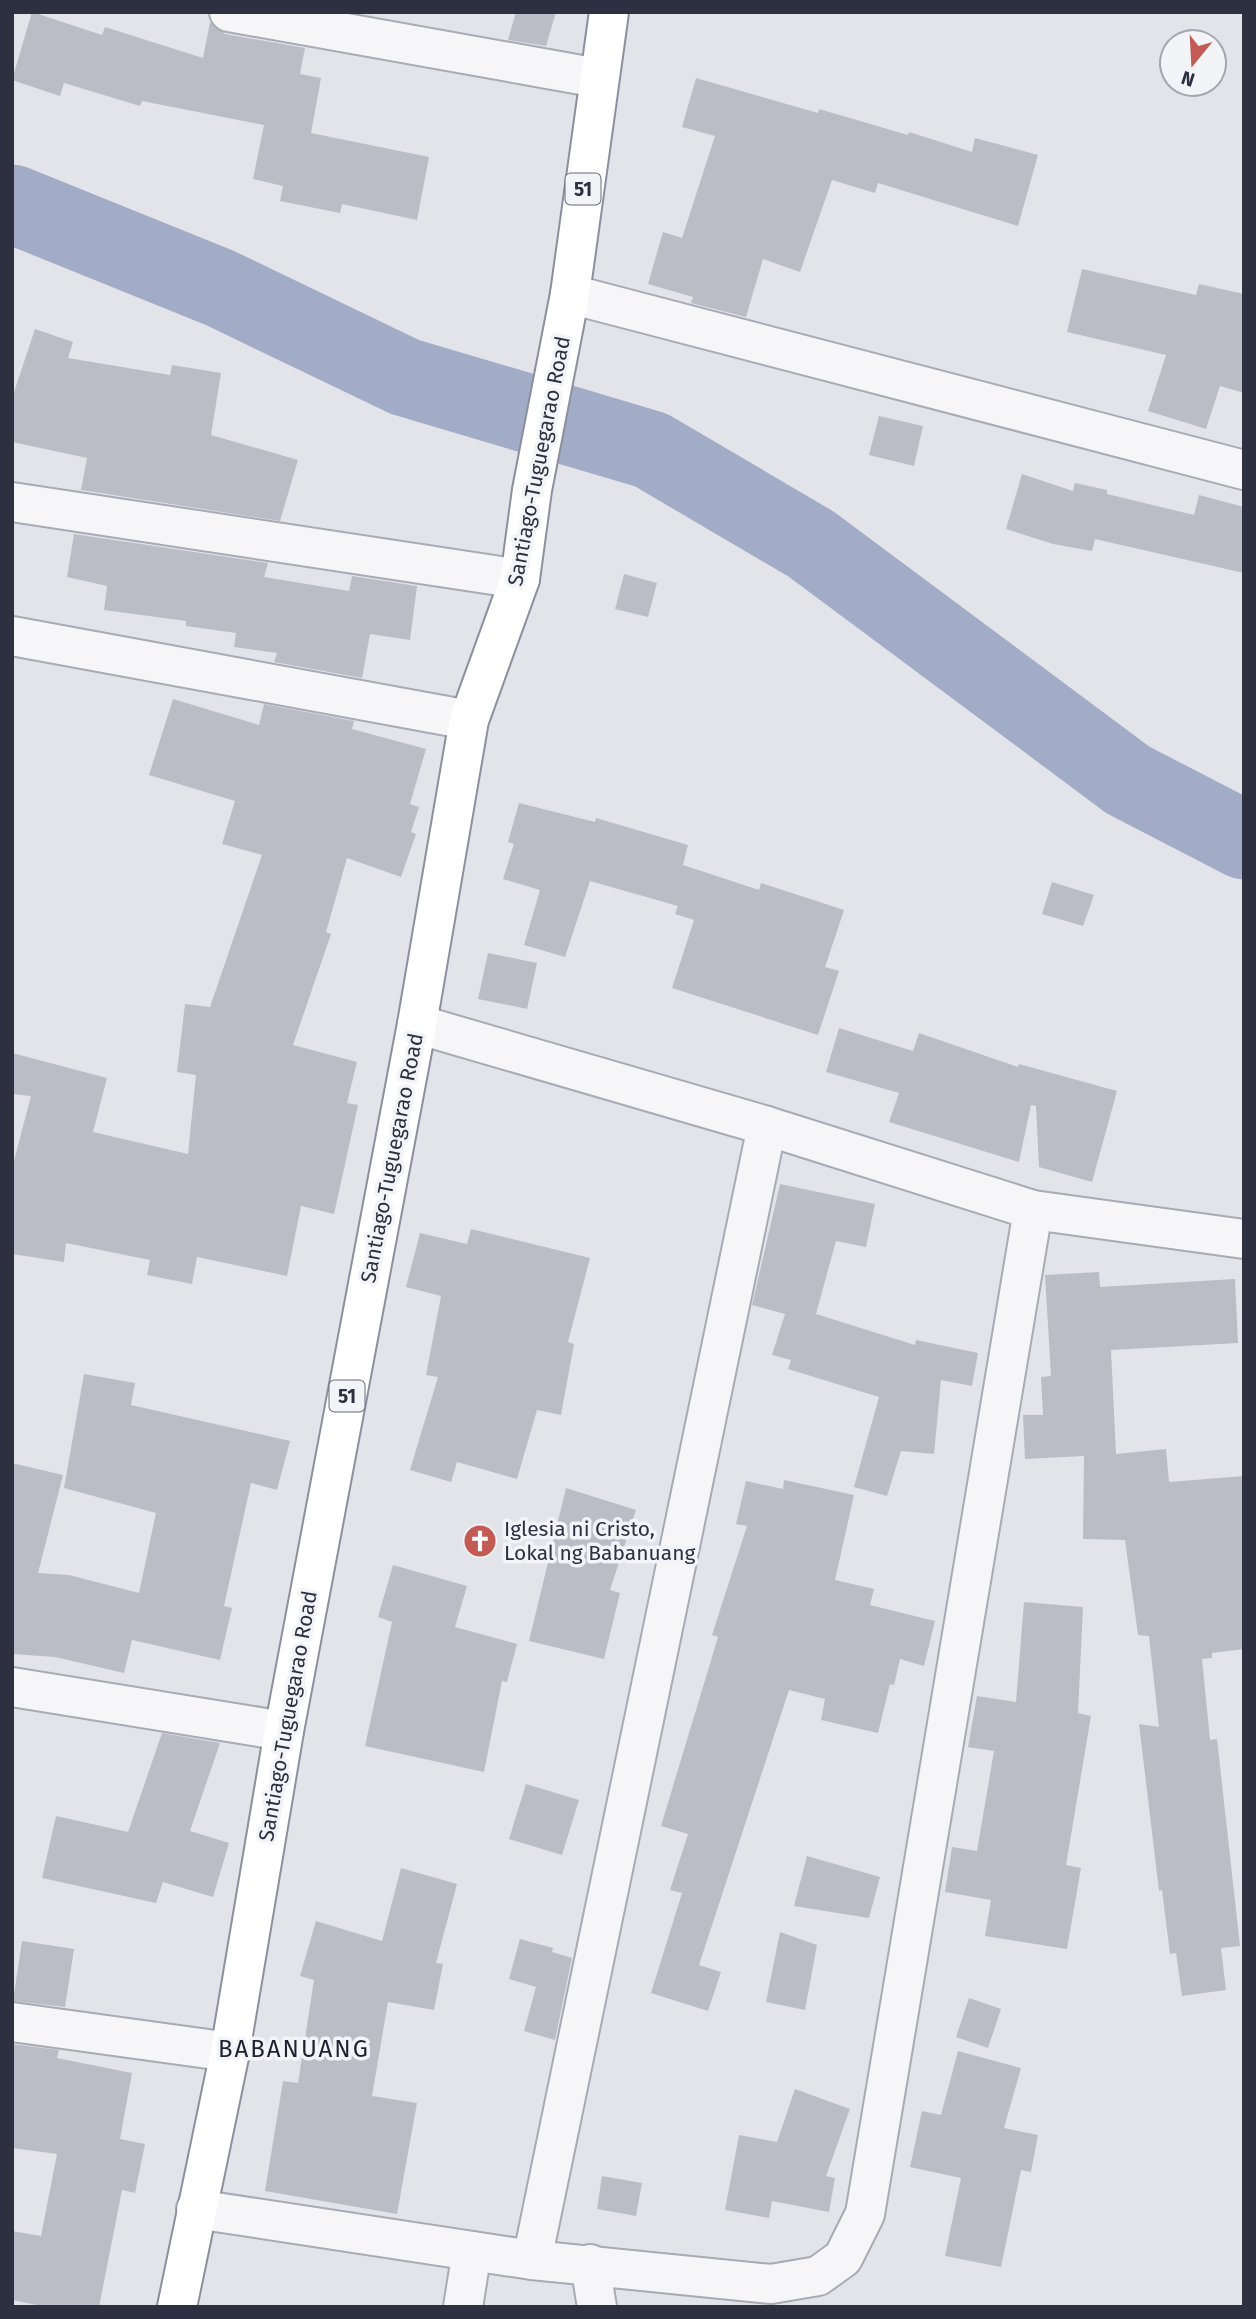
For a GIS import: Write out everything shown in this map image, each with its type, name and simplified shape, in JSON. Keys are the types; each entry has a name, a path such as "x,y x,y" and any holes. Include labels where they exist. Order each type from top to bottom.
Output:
{"highway":[{"name":"Santiago-Tuguegarao Road","path":"177,2307 230,2052 284,1731 418,1024 469,720 520,579 532,490 570,294 609,12"}],"street":[{"path":"229,12 598,78"},
{"path":"570,294 1244,470"},
{"path":"12,502 520,579"},
{"path":"12,636 469,720"},
{"path":"418,1024 767,1126 1033,1210 1244,1239"},
{"path":"532,2260 767,1126"},
{"path":"196,2209 532,2260 590,2263 771,2284 818,2276 843,2258 865,2214 1033,1210"},
{"path":"12,1687 284,1731"},
{"path":"12,2022 230,2052"},
{"path":"463,2307 472,2251"},
{"path":"590,2263 597,2307"}],"building":[{"path":"32,12 102,35 105,27 203,58 210,22 225,34 305,48 300,74 321,78 311,133 429,157 417,220 342,204 340,213 280,201 283,186 253,179 264,125 142,101 140,106 64,83 60,96 12,80"},
{"path":"516,12 556,12 546,46 508,40"},
{"path":"696,78 818,113 819,109 908,135 909,132 972,152 975,138 1038,155 1018,226 878,183 875,193 832,180 800,272 763,259 746,317 691,303 693,297 648,284 663,232 682,238 715,136 682,127"},
{"path":"1082,269 1196,295 1199,284 1244,294 1244,393 1220,386 1206,429 1148,411 1166,355 1067,332"},
{"path":"35,329 73,342 68,358 170,375 172,365 221,373 211,435 298,460 280,521 81,490 87,458 12,442 12,398"},
{"path":"879,416 923,426 914,466 869,455"},
{"path":"1022,474 1073,491 1075,483 1107,490 1107,494 1194,515 1199,495 1244,507 1244,573 1095,539 1092,551 1053,544 1006,529"},
{"path":"74,534 268,563 264,577 349,591 352,576 417,586 410,640 370,634 362,678 274,662 277,653 234,647 236,633 186,626 186,621 104,610 107,586 67,577"},
{"path":"624,574 657,583 648,617 615,609"},
{"path":"173,699 259,725 264,704 354,721 352,729 426,749 410,804 419,807 411,832 416,834 401,877 347,858 326,932 331,934 293,1045 357,1062 347,1103 358,1105 334,1214 301,1206 287,1276 197,1257 192,1284 147,1275 150,1260 66,1243 64,1262 12,1254 12,1168 31,1096 12,1094 12,1053 107,1078 93,1132 188,1154 196,1075 177,1072 185,1004 210,1007 262,855 222,844 235,801 149,775"},
{"path":"519,803 595,822 596,818 688,845 683,865 759,890 761,883 844,910 825,967 839,971 818,1035 672,988 694,920 675,914 678,906 590,881 565,957 524,945 540,890 503,879 514,844 508,842"},
{"path":"1052,882 1094,895 1083,926 1042,914"},
{"path":"488,953 537,963 527,1009 478,999"},
{"path":"839,1028 913,1051 919,1033 1018,1067 1019,1064 1117,1091 1092,1182 1039,1167 1036,1106 1031,1105 1019,1162 889,1122 899,1093 826,1072"},
{"path":"780,1184 875,1204 866,1247 836,1241 816,1314 915,1345 916,1340 978,1353 972,1386 941,1380 934,1454 901,1451 887,1496 854,1487 879,1397 788,1369 791,1360 772,1355 785,1314 752,1305"},
{"path":"471,1229 590,1258 568,1342 574,1344 561,1415 537,1410 517,1479 457,1462 451,1482 410,1470 438,1377 426,1375 441,1296 406,1287 420,1233 467,1244"},
{"path":"1099,1272 1100,1287 1235,1279 1238,1343 1111,1350 1116,1454 1166,1449 1169,1482 1244,1476 1244,1649 1212,1653 1212,1658 1202,1659 1210,1740 1217,1739 1240,1946 1221,1948 1226,1990 1182,1996 1176,1953 1170,1954 1162,1890 1159,1891 1139,1724 1159,1727 1149,1636 1138,1635 1125,1540 1083,1539 1084,1456 1025,1459 1023,1415 1043,1415 1041,1377 1051,1376 1045,1275"},
{"path":"84,1374 135,1383 131,1405 290,1441 277,1490 251,1483 224,1606 232,1608 220,1660 132,1640 124,1673 55,1657 12,1654 12,1463 63,1475 38,1573 69,1575 139,1593 156,1513 64,1488"},
{"path":"784,1480 854,1495 835,1580 874,1589 870,1605 935,1621 924,1666 900,1659 894,1685 890,1684 878,1733 821,1720 825,1699 789,1690 699,1965 721,1972 708,2011 651,1993 682,1893 670,1890 688,1834 661,1826 718,1637 712,1635 747,1526 736,1524 746,1481 783,1489"},
{"path":"566,1488 636,1510 610,1590 620,1593 604,1659 529,1641"},
{"path":"393,1565 467,1586 455,1627 517,1644 507,1682 502,1681 484,1772 365,1746 392,1622 378,1617"},
{"path":"1024,1602 1083,1607 1078,1713 1091,1716 1066,1865 1081,1868 1067,1949 985,1936 991,1900 945,1892 952,1847 977,1851 994,1751 968,1747 977,1696 1016,1702"},
{"path":"162,1733 220,1743 190,1831 229,1843 213,1897 163,1882 156,1903 42,1878 56,1816 128,1832"},
{"path":"526,1784 579,1800 562,1855 509,1839"},
{"path":"807,1856 880,1877 869,1918 794,1906"},
{"path":"401,1868 457,1884 436,1963 443,1964 434,2010 388,2002 372,2096 417,2103 397,2214 265,2191 283,2081 298,2083 314,1980 300,1976 316,1921 382,1941"},
{"path":"780,1932 817,1945 805,2010 766,2002"},
{"path":"520,1939 553,1948 552,1952 572,1958 555,2040 524,2031 536,1987 509,1979"},
{"path":"22,1941 74,1949 65,2007 13,2001"},
{"path":"969,1998 1001,2009 988,2048 956,2037"},
{"path":"12,2044 59,2050 57,2058 132,2073 120,2139 145,2144 135,2193 122,2190 99,2307 47,2307 12,2300 12,2231 41,2236 57,2154 12,2148"},
{"path":"958,2051 1021,2068 1004,2128 1038,2135 1031,2172 1021,2170 1001,2267 945,2256 961,2178 910,2167 922,2111 941,2115"},
{"path":"795,2089 850,2109 826,2176 835,2178 829,2212 772,2201 769,2218 725,2210 739,2135 777,2142"},
{"path":"602,2176 642,2183 636,2216 597,2209"}],"waterway":[{"path":"12,204 220,288 405,377 651,450 811,544 1128,780 1244,840"}],"place":[{"name":"Iglesia ni Cristo, Lokal ng Babanuang","path":"480,1541"}],"district":[{"name":"BABANUANG","path":"294,2049"}]}
